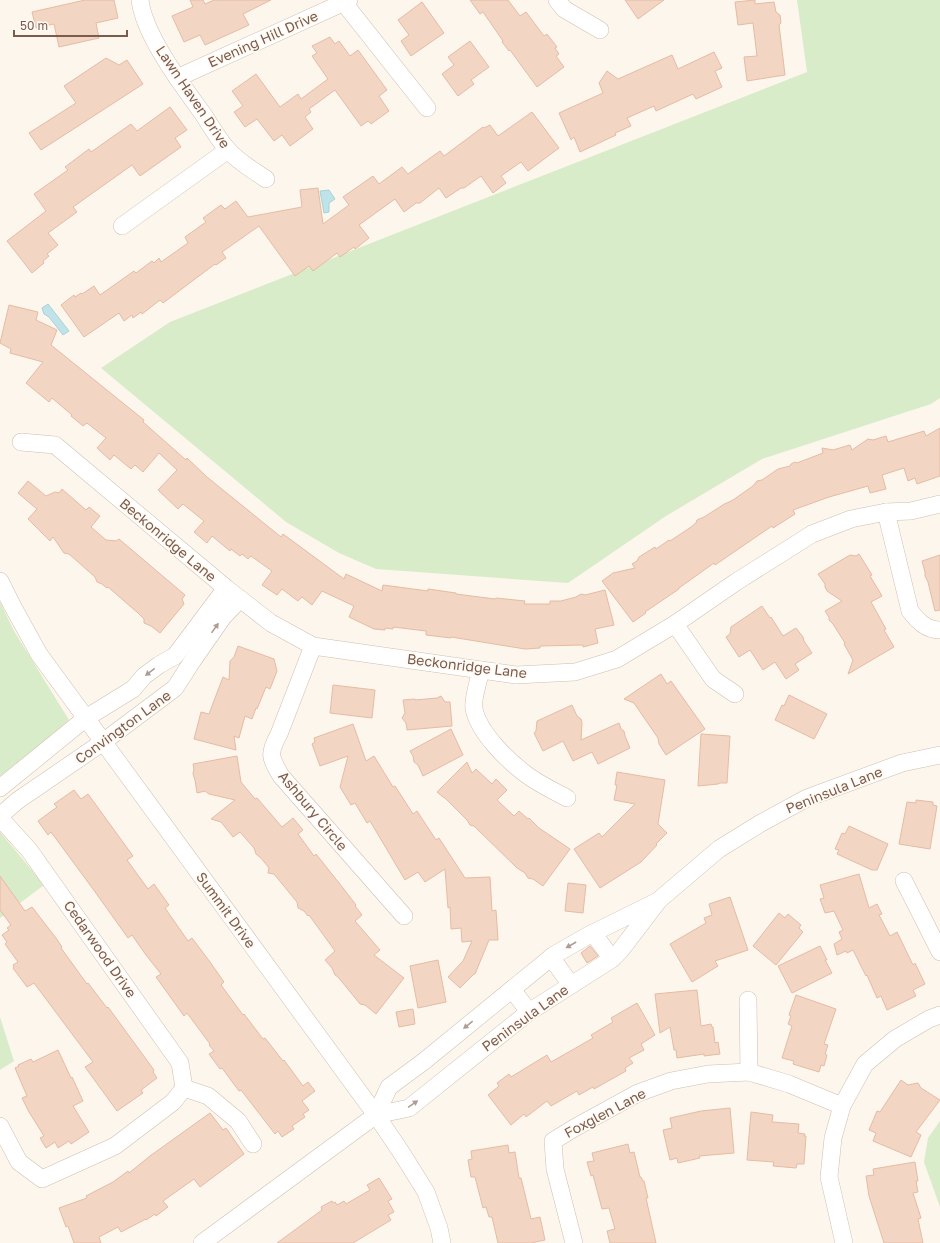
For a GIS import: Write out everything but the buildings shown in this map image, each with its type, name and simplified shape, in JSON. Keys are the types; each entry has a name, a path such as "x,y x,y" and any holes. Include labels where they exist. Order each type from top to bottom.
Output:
{"street":[{"name":"Lawn Haven Drive","path":"140,0 140,5 149,30 177,78 228,150 244,165 266,179"},
{"path":"557,0 564,9 600,30"},
{"name":"Evening Hill Drive","path":"177,78 346,1"},
{"path":"346,1 427,108"},
{"path":"122,226 228,150"},
{"name":"Beckonridge Lane","path":"21,442 55,445 240,599 271,623 312,646 516,675 575,672 617,659 675,624 736,582 812,534 851,519 886,512 911,511 940,504"},
{"path":"886,512 910,611 920,623 934,630 940,630"},
{"name":"Summit Drive","path":"0,581 40,654 402,1152 426,1192 442,1243"},
{"name":"Convington Lane","path":"0,788 86,718 133,689 144,676 175,656 226,588"},
{"name":"Convington Lane","path":"0,817 17,801 168,695 175,688 192,660 223,617 240,599"},
{"path":"675,624 713,679 735,694"},
{"name":"Ashbury Circle","path":"312,646 280,734 272,746 272,756 275,766 282,776 404,916"},
{"path":"166,661 181,678"},
{"path":"481,670 473,708 487,737 527,775 567,798"},
{"path":"137,684 152,705"},
{"path":"46,751 60,772"},
{"name":"Peninsula Lane","path":"202,1243 376,1115 409,1108 529,1012 616,955 659,900 719,849 761,823 807,798 902,763 940,755"},
{"path":"16,775 30,792"},
{"name":"Cedarwood Drive","path":"0,817 29,850 180,1063 184,1088"},
{"path":"904,882 940,952"},
{"name":"Peninsula Lane","path":"376,1115 389,1088 551,957 599,930 659,900"},
{"path":"599,930 616,955"},
{"path":"551,957 571,985"},
{"path":"512,989 529,1012"},
{"path":"748,1000 749,1072"},
{"path":"844,1243 829,1177 833,1138 842,1106 865,1064 895,1039 929,1019 940,1015"},
{"name":"Foxglen Lane","path":"574,1243 555,1170 553,1141 610,1107 645,1090 671,1081 708,1074 749,1072 789,1084 842,1106"},
{"path":"0,1126 19,1162 42,1179 115,1146 173,1102 184,1088 208,1096 238,1121 253,1144"}],"green space":[{"path":"797,0 940,0 940,398 931,404 762,459 666,516 568,583 376,569 339,553 286,522 101,368 170,322 807,72"},
{"path":"0,602 14,631 69,720 0,779"},
{"path":"0,832 44,885 0,918"},
{"path":"0,1017 14,1061 0,1070"},
{"path":"940,1121 940,1207 924,1162 928,1138"}],"water":[{"path":"329,190 335,199 329,203 329,212 324,213 320,191"},
{"path":"48,304 69,331 63,335 49,317 44,314 42,308"}]}
